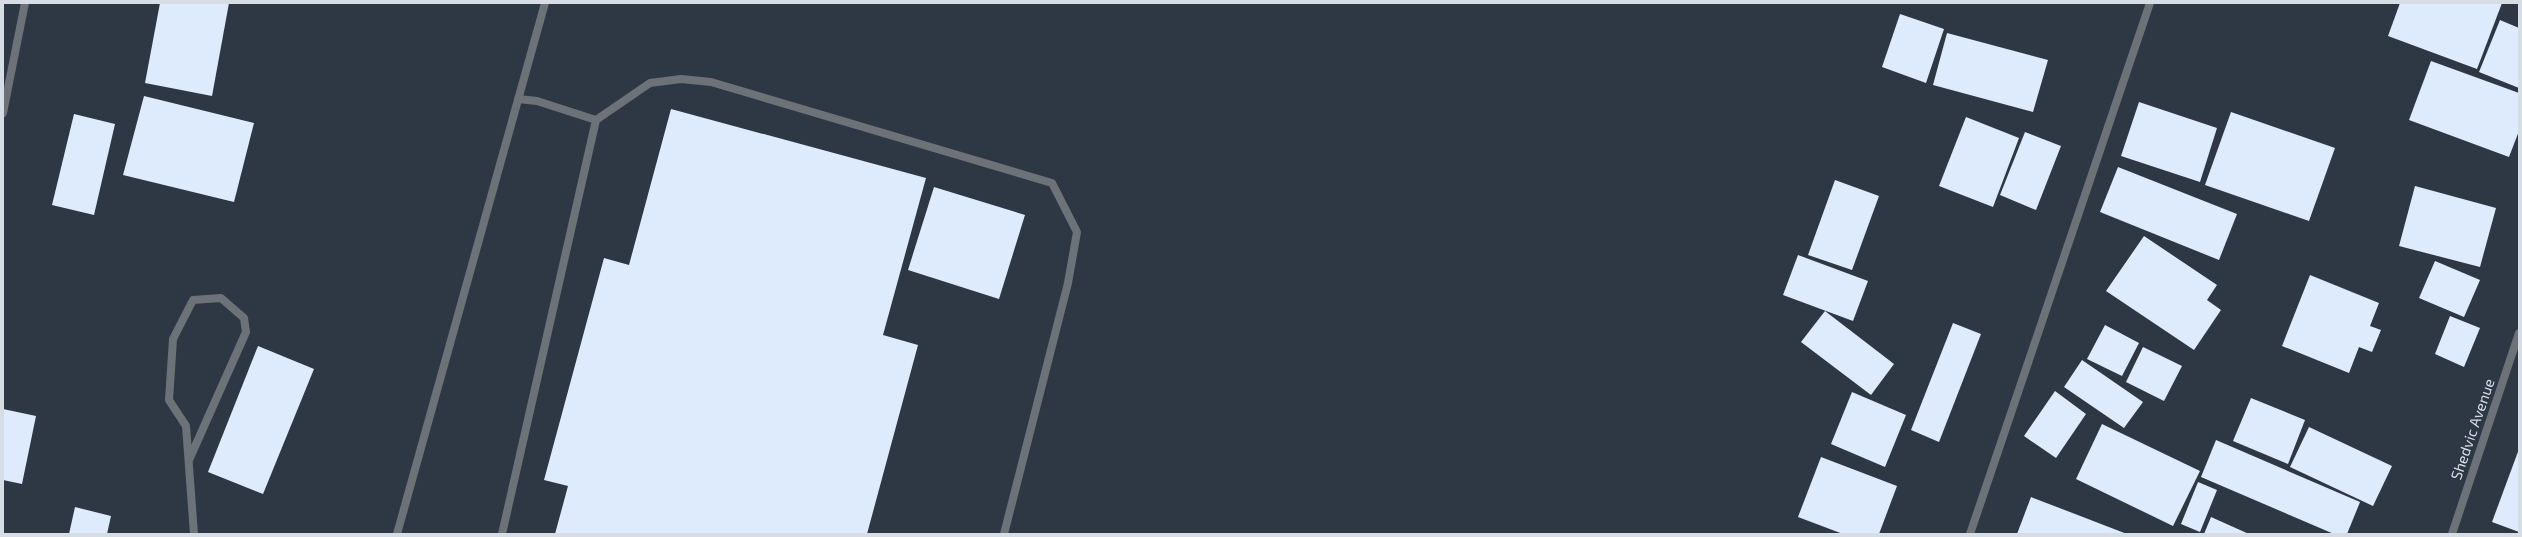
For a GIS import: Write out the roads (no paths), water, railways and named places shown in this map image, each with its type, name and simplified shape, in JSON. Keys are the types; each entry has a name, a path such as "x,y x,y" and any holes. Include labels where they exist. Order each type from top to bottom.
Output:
{"street":[{"path":"3,113 25,3"},
{"path":"397,534 545,3"},
{"path":"1970,534 2150,3"},
{"path":"502,534 596,120 650,83 681,79 711,82 1052,183 1077,232 1068,283 1004,534"},
{"path":"518,99 537,101 596,120"},
{"path":"189,460 246,332 244,318 221,298 193,300 172,339 169,400 186,426 194,534"},
{"name":"Shedvic Avenue","path":"2452,534 2519,333"}]}
